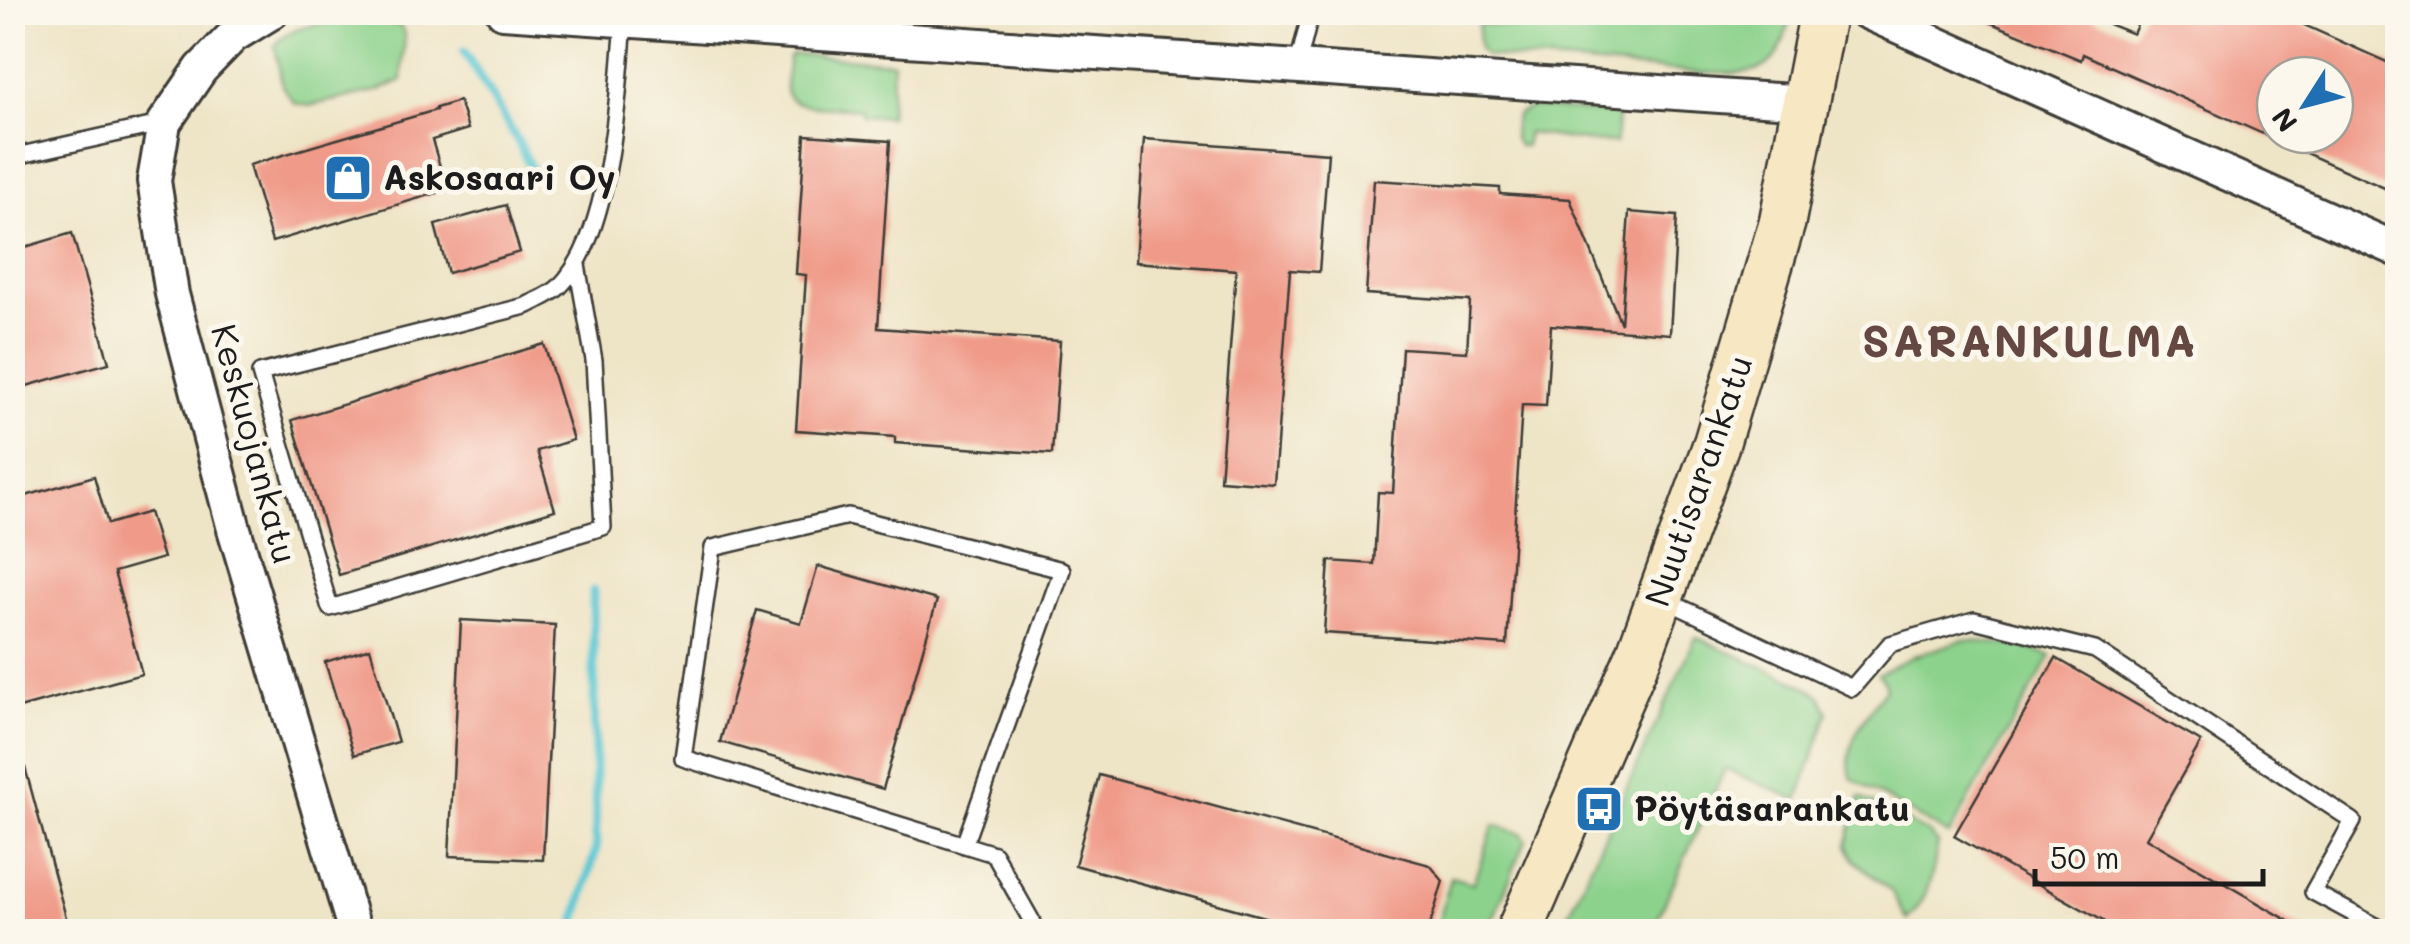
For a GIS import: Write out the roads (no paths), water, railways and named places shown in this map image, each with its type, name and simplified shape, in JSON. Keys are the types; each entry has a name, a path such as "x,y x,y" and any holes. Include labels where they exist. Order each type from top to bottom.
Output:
{"main road":[{"name":"Nuutisarankatu","path":"1519,932 1639,655 1717,442 1782,222 1823,12"}],"street":[{"name":"Keskuojankatu","path":"272,12 234,36 202,69 164,124 154,180 172,294 234,529 354,932"},
{"path":"503,12 624,21 710,20 1297,68 1804,102"},
{"path":"1866,12 2398,250"}],"lane":[{"path":"1297,68 1311,12"},
{"path":"577,265 594,360 603,527 330,608 260,373 526,306 557,289 577,265 593,227 608,166 624,21"},
{"path":"12,157 164,124"},
{"path":"964,845 1062,570 848,516 713,548 683,758 964,845 994,854 1038,932"},
{"path":"1660,598 1852,688 1890,644 1974,620 2095,650 2353,820 2313,892 2387,932"}],"waterway":[{"path":"464,51 531,169"},
{"path":"573,932 596,849 593,591"}],"place":[{"name":"Askosaari Oy","path":"348,178"},
{"name":"Pöytäsarankatu","path":"1599,809"}],"district":[{"name":"SARANKULMA","path":"2030,341"}]}
